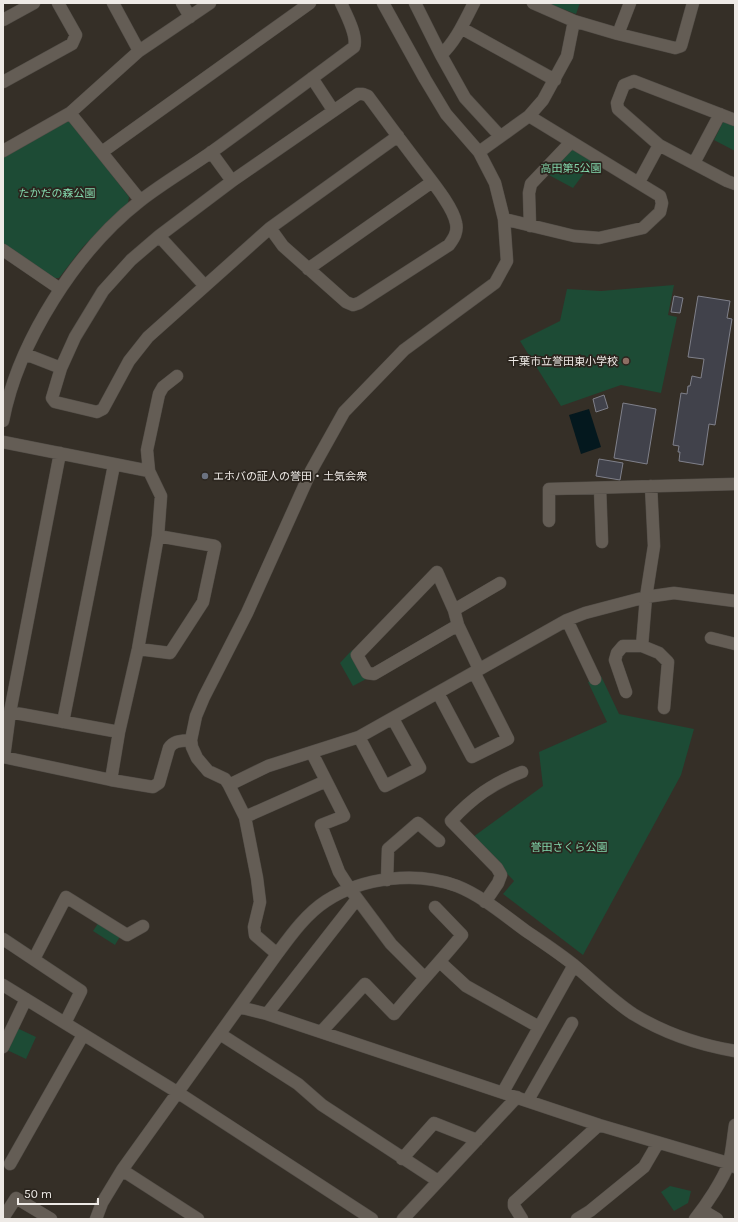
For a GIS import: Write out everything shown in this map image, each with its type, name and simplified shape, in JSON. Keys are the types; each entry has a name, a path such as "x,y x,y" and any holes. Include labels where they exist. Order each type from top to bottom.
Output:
{"street":[{"path":"3,20 34,3"},
{"path":"3,82 72,44 76,35 58,3"},
{"path":"113,3 139,51"},
{"path":"182,3 190,17"},
{"path":"3,151 70,112 139,51 210,3"},
{"path":"102,152 310,3"},
{"path":"3,421 15,380 37,329 60,289 92,246 140,200 211,152 354,47 356,42 341,3"},
{"path":"276,954 256,935 254,927 260,902 257,878 245,818 230,785 225,779 208,771 197,758 192,747 191,740 196,716 204,697 247,613 311,471 344,412 404,350 495,283 507,261 504,219 495,183 479,152 446,114 383,3"},
{"path":"415,3 441,56 465,98 500,136"},
{"path":"441,56 449,47 461,28 474,3"},
{"path":"533,3 574,21 675,48 681,46 693,3"},
{"path":"618,34 630,3"},
{"path":"479,152 529,116 543,100 567,56 574,21"},
{"path":"461,28 555,80"},
{"path":"312,78 333,110"},
{"path":"735,120 634,81 624,85 617,103 618,110 659,145 735,184"},
{"path":"270,228 283,246 346,302 353,305 359,304 449,245 454,239 456,223 452,212 432,182 398,136 368,96 358,94 232,181 159,236 131,260 103,291 75,337 61,368 52,398 54,402 97,412 103,409 129,361 148,337 270,228 398,136"},
{"path":"70,112 140,200"},
{"path":"694,163 720,114"},
{"path":"504,219 574,236 599,238 642,228 660,212 662,203 660,196 529,116"},
{"path":"530,226 529,193 531,184 571,142"},
{"path":"639,182 659,145"},
{"path":"211,152 232,181"},
{"path":"308,269 432,182"},
{"path":"159,236 205,286"},
{"path":"4,252 60,289"},
{"path":"25,354 61,368"},
{"path":"111,780 119,732 138,648 158,536 161,496 149,471 147,450 159,394 163,387 177,376"},
{"path":"3,442 149,471"},
{"path":"60,453 10,712 3,757 111,780 153,787 159,783 171,744 176,741 191,740"},
{"path":"63,722 114,464"},
{"path":"549,521 549,489 735,484"},
{"path":"642,646 646,597 654,546 651,486"},
{"path":"600,488 602,542"},
{"path":"138,648 170,653 203,602 215,546 158,536"},
{"path":"438,693 472,757 508,739 476,670 458,625 454,610 437,572 357,655 367,673 374,674 458,625"},
{"path":"454,610 500,583"},
{"path":"230,785 268,766 359,737 567,620 585,613 646,597 674,593 735,601"},
{"path":"567,620 595,679"},
{"path":"711,638 735,644"},
{"path":"626,692 615,660 617,653 623,646 642,646 659,653 668,662 664,708"},
{"path":"10,712 119,732"},
{"path":"359,737 385,786 420,768 393,719"},
{"path":"312,753 344,816 321,825 339,872 391,944 424,977"},
{"path":"485,902 498,883 501,875 497,868 451,821 467,804 483,792 508,777 522,772"},
{"path":"245,818 326,780"},
{"path":"387,880 388,849 418,823 439,841"},
{"path":"96,1219 102,1203 122,1170 294,931 326,901 350,889 370,882 413,877 435,880 458,887 485,902 574,965 614,1000 634,1014 661,1029 713,1047 735,1051"},
{"path":"34,959 66,897 128,935 143,926"},
{"path":"267,1014 358,900"},
{"path":"322,1031 365,984 394,1014 424,977 440,962 462,935 435,907"},
{"path":"3,940 81,991 65,1023"},
{"path":"440,962 466,986 539,1027"},
{"path":"503,1092 574,965"},
{"path":"3,985 177,1092 372,1219"},
{"path":"3,1047 26,999"},
{"path":"239,1007 322,1031 599,1125 732,1165"},
{"path":"403,1219 477,1140 523,1099 572,1023"},
{"path":"220,1034 298,1084 322,1105 402,1159 438,1181"},
{"path":"10,1164 84,1035"},
{"path":"402,1159 434,1123 477,1140"},
{"path":"522,1219 514,1206 514,1202 599,1125"},
{"path":"717,1219 699,1214 732,1165 735,1125"},
{"path":"577,1219 590,1211 644,1167 658,1143"},
{"path":"122,1170 198,1219"},
{"path":"3,1218 16,1198 51,1219"}],"green space":[{"path":"547,3 580,3 576,14"},
{"name":"たかだの森公園","path":"64,120 71,121 129,197 128,203 82,248 59,278 53,278 3,243 3,154"},
{"path":"724,120 735,122 735,151 714,140"},
{"name":"高田第5公園","path":"577,149 594,160 573,188 547,174 570,150"},
{"path":"674,285 668,315 677,317 661,393 621,385 561,406 520,341 560,321 567,289 601,291"},
{"path":"352,650 368,678 353,686 340,663"},
{"name":"誉田さくら公園","path":"601,676 619,714 694,729 681,775 583,955 503,894 514,881 473,837 543,786 539,752 607,722 588,682"},
{"path":"101,919 122,933 115,945 93,931"},
{"path":"17,1028 36,1037 26,1059 7,1050"},
{"path":"670,1186 691,1191 688,1203 674,1211 661,1192"}],"water":[{"path":"589,409 601,447 581,454 569,415"}],"building":[{"path":"674,296 683,298 680,313 671,312"},
{"path":"698,296 730,301 727,318 732,319 715,425 709,424 703,465 679,461 679,446 673,445 681,393 687,394 692,376 701,378 704,359 688,357"},
{"path":"604,395 608,408 596,412 593,399"},
{"path":"623,403 656,409 647,464 614,458"},
{"path":"599,459 623,463 620,480 596,476"}],"place":[{"name":"千葉市立誉田東小学校","path":"626,361"},
{"name":"エホバの証人の誉田・土気会衆","path":"205,476"}]}
